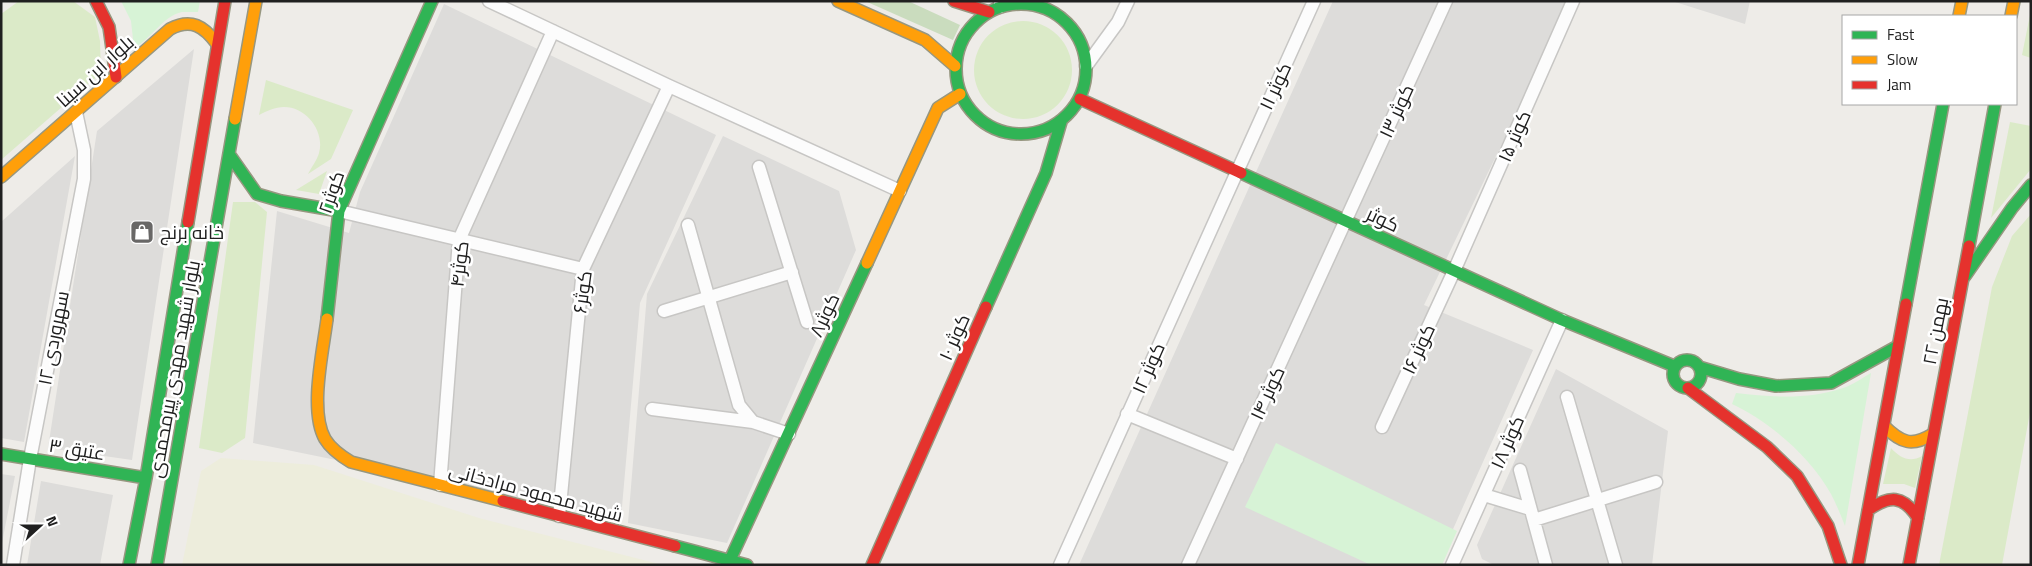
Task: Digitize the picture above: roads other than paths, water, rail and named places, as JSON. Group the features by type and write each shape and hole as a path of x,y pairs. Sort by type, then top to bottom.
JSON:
{"main road":[{"path":"96,1 102,9 113,45 116,77"},
{"name":"بلوار شهید مهدی پیرمحمدی","path":"129,565 146,478 225,1"},
{"name":"بلوار شهید مهدی پیرمحمدی","path":"157,565 256,1"},
{"name":"کوثر۲","path":"324,438 317,421 317,403 339,211 432,1"},
{"path":"838,1 925,40 955,66"},
{"path":"954,1 996,6 1017,3 1034,5 1050,10 1065,20 1076,34 1084,49 1086,66 1085,83 1080,99 1061,122 1046,130 1029,135 1012,134 996,130 981,121 969,109 960,94 955,66 958,50 965,34 975,21 996,6"},
{"path":"1959,15 1962,1"},
{"path":"2011,15 2014,1"},
{"name":"بلوار ابن سینا","path":"1,177 170,29 184,23 197,26 209,33 217,44"},
{"name":"کوثر۸","path":"730,560 938,108 960,94"},
{"name":"کوثر","path":"1080,99 1562,320 1674,366"},
{"name":"۲۲ بهمن","path":"1858,565 1943,105"},
{"name":"۲۲ بهمن","path":"1909,565 1995,105"},
{"name":"کوثر ۱۰","path":"872,565 1046,173 1061,122"},
{"path":"229,154 257,194 281,202 339,211"},
{"path":"1962,281 2012,208 2031,185"},
{"path":"1842,565 1828,526 1797,476 1767,448 1688,388 1682,387 1673,378 1674,366 1684,360 1695,363 1699,367 1739,379 1776,386 1831,382 1898,346"},
{"path":"1688,388 1699,381 1701,372 1699,367"},
{"path":"1884,426 1892,435 1908,442 1918,442 1933,434"},
{"name":"شهید محمود مرادخانی","path":"324,438 335,453 351,462 747,565"},
{"name":"عتیق ۳","path":"1,454 146,478"},
{"path":"1868,510 1879,502 1888,499 1898,500 1906,503 1918,518"}],"street":[{"path":"488,1 900,191"},
{"path":"1086,66 1118,22 1128,1"},
{"name":"کوثر ۱۱","path":"1236,171 1314,1"},
{"name":"کوثر ۱۳","path":"1346,221 1446,1"},
{"name":"۱۵ کوثر","path":"1454,271 1573,1"},
{"name":"کوثر۴","path":"440,485 459,240 553,31"},
{"name":"کوثر۶","path":"559,516 583,269 669,86"},
{"name":"سهروردی ۱۲","path":"13,565 30,459 84,179 84,150 76,112"},
{"path":"759,167 807,322"},
{"name":"کوثر ۱۲","path":"1060,565 1236,171"},
{"path":"339,211 583,269"},
{"name":"کوثر ۱۴","path":"1188,565 1346,221"},
{"path":"688,225 740,405 753,422"},
{"name":"کوثر ۱۶","path":"1382,427 1454,271"},
{"path":"664,311 792,272"},
{"name":"کوثر ۱۸","path":"1452,565 1562,320"},
{"path":"1567,397 1616,565"},
{"path":"652,409 753,422 789,434"},
{"path":"1128,414 1236,459"},
{"path":"1520,470 1546,565"},
{"path":"1484,495 1532,515 1598,501 1656,482"}],"place":[{"name":"خانه برنج","path":"142,232"}]}
